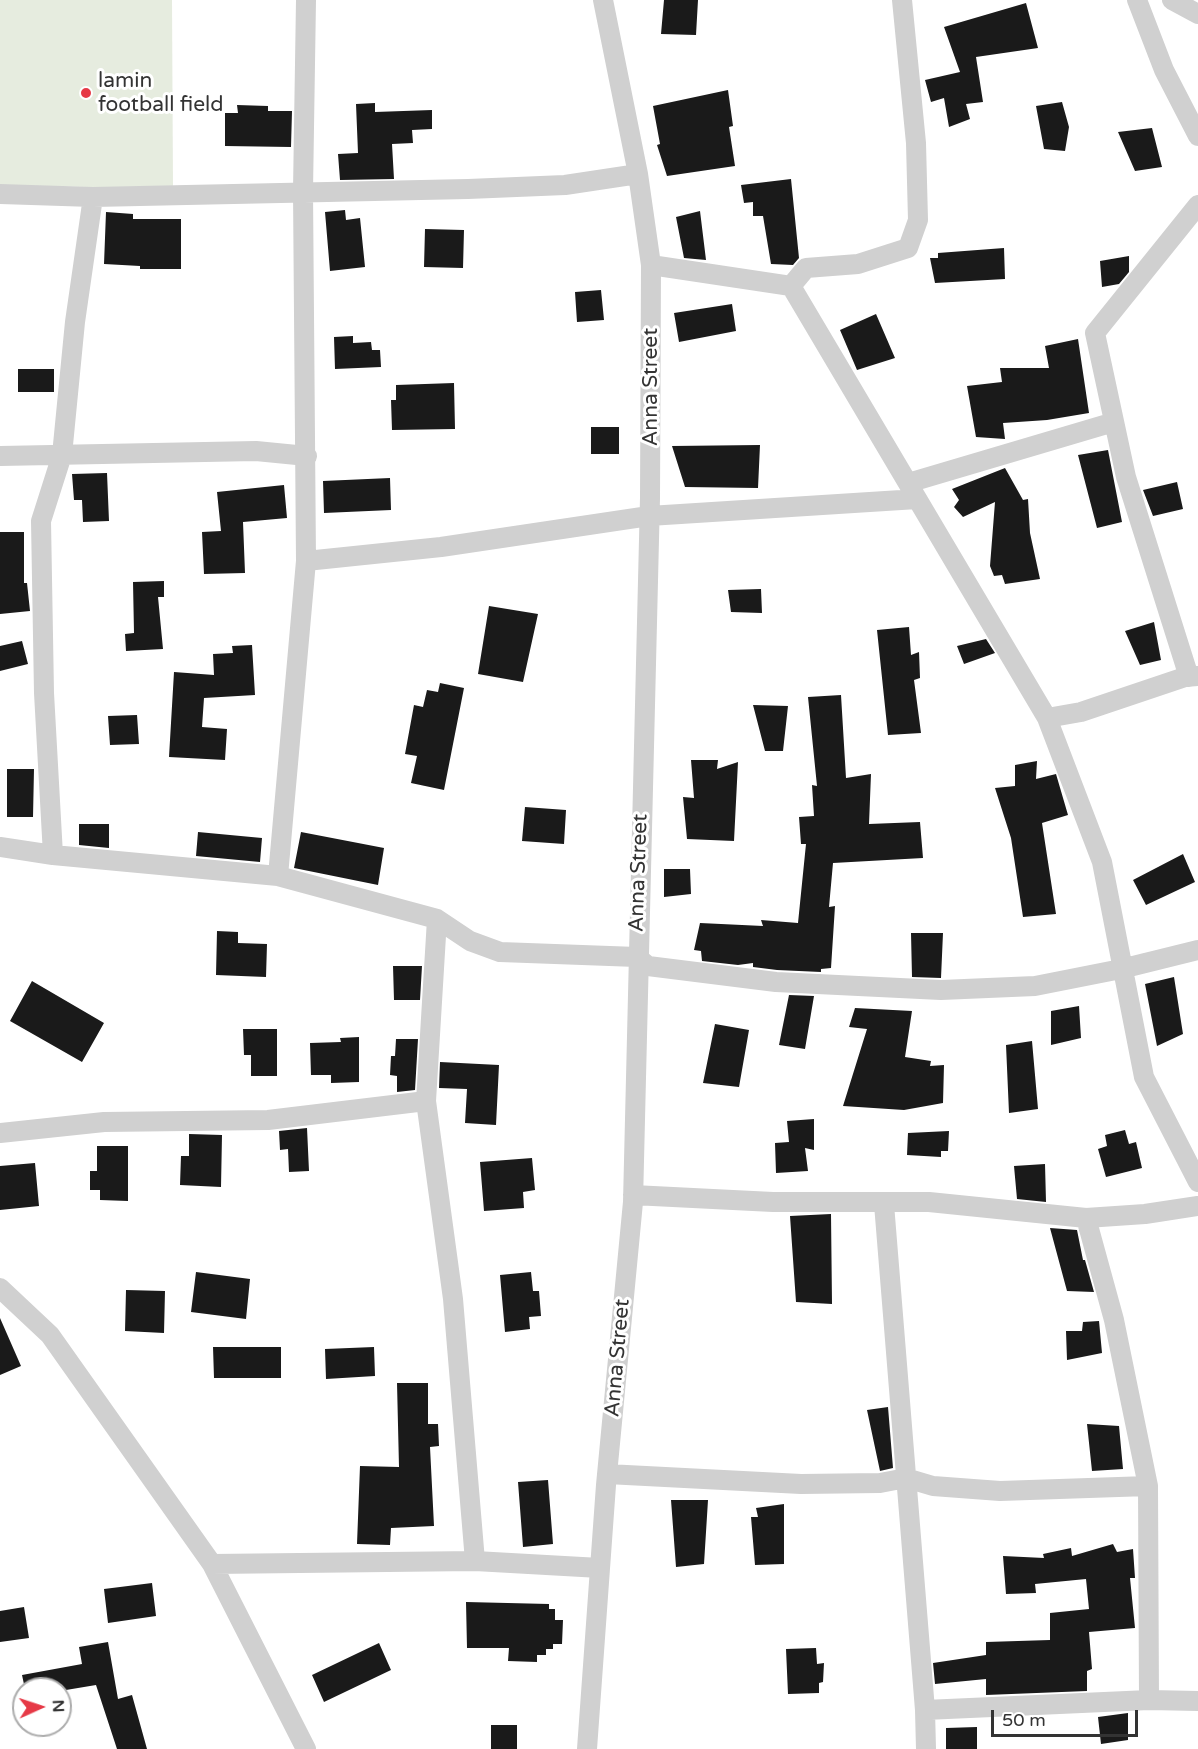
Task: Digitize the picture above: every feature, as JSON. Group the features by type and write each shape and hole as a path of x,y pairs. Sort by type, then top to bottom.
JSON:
{"street":[{"path":"278,876 306,561 307,456 303,191 306,0"},
{"name":"Anna Street","path":"588,1749 607,1474 633,1195 637,957 650,516 651,265 638,174 603,0"},
{"path":"791,286 806,268 858,264 908,248 918,220 916,143 902,0"},
{"path":"1137,0 1164,70 1198,136"},
{"path":"1172,0 1198,14"},
{"path":"0,194 93,198 565,185 638,174"},
{"path":"52,855 44,693 42,520 62,455 75,322 93,198"},
{"path":"1047,718 1081,712 1194,676 1125,477 1095,333 1198,205"},
{"path":"651,265 791,286"},
{"path":"791,286 1047,718 1102,862 1121,969 1144,1077 1198,1182"},
{"path":"306,561 441,547 650,516 913,491 1114,422"},
{"path":"0,456 256,451 307,456"},
{"path":"0,847 52,855 278,876 436,919 470,941 501,952 637,957 648,966 776,982 942,990 1035,986 1121,969 1198,950"},
{"path":"436,919 426,1101 453,1299 475,1561"},
{"path":"0,1133 104,1122 268,1120 426,1101"},
{"path":"633,1195 884,1204 929,1202 1086,1218 1145,1214 1198,1206"},
{"path":"884,1204 925,1710 926,1749"},
{"path":"1086,1218 1114,1320 1148,1486 1149,1700"},
{"path":"0,1288 50,1335 212,1564 306,1749"},
{"path":"607,1474 801,1484 880,1483 906,1478 933,1486 1000,1491 1148,1486"},
{"path":"212,1564 475,1561 600,1568"},
{"path":"925,1710 1149,1700 1198,1701"}],"shaded area":[{"name":"lamin football field","path":"0,0 172,0 173,189 0,185"}],"building":[{"path":"664,0 698,0 696,35 661,34"},
{"path":"1026,3 1038,48 976,57 983,102 966,104 970,119 949,127 944,98 931,102 925,80 960,72 944,27"},
{"path":"728,90 733,126 729,127 735,166 667,176 657,145 660,144 653,106"},
{"path":"1062,102 1069,127 1065,151 1044,149 1036,106"},
{"path":"375,103 375,112 432,110 432,129 412,130 413,143 392,144 394,179 340,180 338,154 358,153 356,104"},
{"path":"237,105 268,106 268,111 292,111 291,147 225,146 225,113 238,113"},
{"path":"1152,128 1162,167 1135,171 1118,132"},
{"path":"791,179 799,258 793,265 771,264 763,216 753,216 753,202 744,203 741,185"},
{"path":"345,210 346,220 360,218 365,267 330,271 325,212"},
{"path":"700,211 706,260 684,258 676,217"},
{"path":"106,212 133,214 133,219 181,219 181,269 140,269 140,266 104,264"},
{"path":"425,229 464,230 463,268 424,267"},
{"path":"1004,248 1005,279 935,283 930,258 938,258 938,253"},
{"path":"1129,256 1129,272 1119,284 1102,287 1100,261"},
{"path":"601,290 604,320 577,322 575,292"},
{"path":"732,304 736,331 679,342 674,313"},
{"path":"876,314 895,358 857,370 840,330"},
{"path":"353,336 353,343 371,342 372,350 380,350 381,367 335,369 334,337"},
{"path":"1078,339 1089,413 1047,420 1003,423 1005,439 976,437 967,386 1002,382 1000,368 1049,368 1045,346"},
{"path":"18,369 54,369 54,392 18,392"},
{"path":"454,383 455,429 392,430 391,400 396,400 396,385"},
{"path":"591,427 619,427 619,454 591,454"},
{"path":"760,445 758,488 685,487 672,446"},
{"path":"1108,450 1122,522 1097,528 1078,455"},
{"path":"1005,468 1023,500 1028,499 1030,533 1040,579 1005,584 1002,575 994,576 990,566 995,502 963,517 954,507 959,500 952,489"},
{"path":"107,473 109,521 83,522 82,500 74,500 72,474"},
{"path":"390,478 391,510 324,513 323,481"},
{"path":"1177,482 1183,509 1153,516 1143,490"},
{"path":"284,485 287,518 243,522 245,573 204,574 202,532 221,531 217,492"},
{"path":"0,532 24,532 24,583 27,583 30,611 0,614"},
{"path":"164,581 164,597 158,597 163,649 126,651 125,634 134,633 133,582"},
{"path":"761,589 762,613 731,612 728,590"},
{"path":"489,606 538,614 523,682 478,674"},
{"path":"1154,622 1161,660 1140,665 1125,631"},
{"path":"909,627 911,655 919,652 920,678 914,680 921,733 888,735 877,630"},
{"path":"986,639 995,653 964,664 957,646"},
{"path":"22,641 28,664 0,671 0,646"},
{"path":"252,645 255,695 204,698 202,727 227,729 225,760 169,757 174,672 214,675 213,654 233,653 232,646"},
{"path":"440,683 464,688 444,790 411,783 417,756 405,754 414,705 423,707 427,690 438,692"},
{"path":"841,695 846,778 871,774 869,824 920,822 923,858 833,863 829,907 835,906 831,968 821,969 821,972 777,970 753,967 753,963 738,965 702,961 701,951 694,950 700,923 763,926 761,920 798,923 806,844 801,844 799,817 814,816 812,785 817,786 808,697"},
{"path":"753,705 788,706 783,751 765,751"},
{"path":"137,715 139,744 110,745 108,716"},
{"path":"691,760 718,760 717,769 738,762 734,841 687,839 683,797 694,798"},
{"path":"1037,761 1036,779 1056,774 1068,815 1042,823 1056,914 1023,917 1011,838 995,788 1015,786 1015,765"},
{"path":"7,769 34,769 33,817 7,817"},
{"path":"525,807 566,810 564,844 522,841"},
{"path":"79,824 109,824 109,848 79,845"},
{"path":"198,832 262,838 260,862 196,856"},
{"path":"301,832 384,848 378,885 294,868"},
{"path":"1183,854 1195,882 1146,905 1133,880"},
{"path":"664,869 690,869 691,894 664,897"},
{"path":"217,931 238,932 238,943 267,944 266,977 216,975"},
{"path":"911,933 943,933 941,978 912,977"},
{"path":"393,966 422,966 420,1000 394,1000"},
{"path":"1174,977 1183,1034 1157,1046 1145,984"},
{"path":"32,981 104,1023 82,1062 10,1021"},
{"path":"789,995 814,996 805,1049 779,1045"},
{"path":"1079,1006 1081,1038 1051,1045 1051,1011"},
{"path":"855,1008 912,1011 905,1057 931,1061 930,1066 944,1065 943,1103 904,1110 843,1106 867,1029 849,1027"},
{"path":"715,1024 749,1030 739,1087 703,1083"},
{"path":"243,1029 277,1029 277,1076 251,1076 251,1055 244,1055"},
{"path":"359,1037 359,1082 331,1083 331,1075 311,1075 310,1043 341,1042 340,1038"},
{"path":"396,1039 418,1039 415,1090 397,1092 397,1076 390,1075 391,1056 395,1056"},
{"path":"1032,1041 1038,1109 1009,1113 1006,1045"},
{"path":"440,1062 499,1065 496,1125 465,1123 467,1089 439,1088"},
{"path":"814,1119 814,1150 805,1148 808,1171 776,1173 775,1143 789,1142 787,1121"},
{"path":"307,1128 309,1171 289,1172 288,1149 280,1150 279,1131"},
{"path":"1125,1130 1129,1144 1136,1142 1142,1168 1106,1177 1098,1149 1107,1146 1105,1135"},
{"path":"949,1131 948,1151 941,1151 941,1157 907,1155 908,1133"},
{"path":"189,1134 222,1135 221,1187 180,1185 181,1156 189,1156"},
{"path":"97,1146 128,1146 128,1201 100,1200 100,1190 90,1190 90,1171 97,1171"},
{"path":"532,1158 535,1190 523,1192 524,1208 484,1211 480,1162"},
{"path":"35,1163 39,1206 0,1210 0,1166"},
{"path":"1045,1164 1046,1202 1017,1199 1014,1166"},
{"path":"831,1214 832,1304 796,1302 790,1216"},
{"path":"1050,1228 1077,1230 1083,1260 1085,1260 1094,1292 1067,1291"},
{"path":"196,1272 250,1279 246,1319 191,1312"},
{"path":"531,1272 533,1291 539,1291 541,1316 529,1317 530,1329 505,1332 500,1275"},
{"path":"126,1290 165,1291 164,1333 125,1331"},
{"path":"0,1318 21,1366 0,1375"},
{"path":"1099,1321 1102,1353 1067,1360 1066,1331 1082,1331 1083,1322"},
{"path":"213,1347 281,1347 281,1378 214,1378"},
{"path":"374,1347 375,1376 326,1379 325,1349"},
{"path":"397,1383 428,1383 428,1424 438,1424 439,1446 430,1447 434,1526 391,1528 390,1545 357,1544 360,1466 399,1467"},
{"path":"888,1407 893,1468 880,1471 867,1410"},
{"path":"1087,1424 1119,1426 1123,1469 1092,1471"},
{"path":"548,1480 553,1544 523,1547 518,1482"},
{"path":"671,1500 708,1500 704,1564 676,1567"},
{"path":"784,1504 784,1564 755,1565 751,1517 758,1517 756,1508"},
{"path":"1113,1544 1117,1552 1133,1549 1135,1578 1130,1578 1135,1628 1089,1632 1092,1669 1087,1671 1087,1691 986,1695 986,1679 935,1684 933,1663 986,1655 986,1642 1050,1640 1050,1613 1089,1609 1086,1579 1035,1584 1036,1593 1006,1594 1003,1556 1044,1558 1043,1554 1071,1548 1072,1556"},
{"path":"152,1583 156,1616 108,1623 104,1589"},
{"path":"466,1602 549,1604 549,1609 555,1609 555,1620 563,1620 562,1644 553,1644 553,1649 546,1649 546,1655 537,1655 537,1662 508,1661 509,1648 467,1648"},
{"path":"24,1607 29,1638 0,1642 0,1611"},
{"path":"108,1642 118,1699 132,1695 147,1749 117,1749 96,1685 72,1689 72,1677 22,1677 22,1675 82,1664 79,1647"},
{"path":"379,1643 391,1670 324,1702 312,1675"},
{"path":"816,1648 817,1664 824,1663 823,1682 819,1683 819,1693 788,1694 786,1649"},
{"path":"1128,1713 1128,1740 1101,1744 1098,1717"},
{"path":"491,1725 517,1725 517,1749 491,1749"},
{"path":"977,1727 977,1749 946,1749 946,1728"}],"place":[{"name":"lamin football field","path":"86,93"}]}
